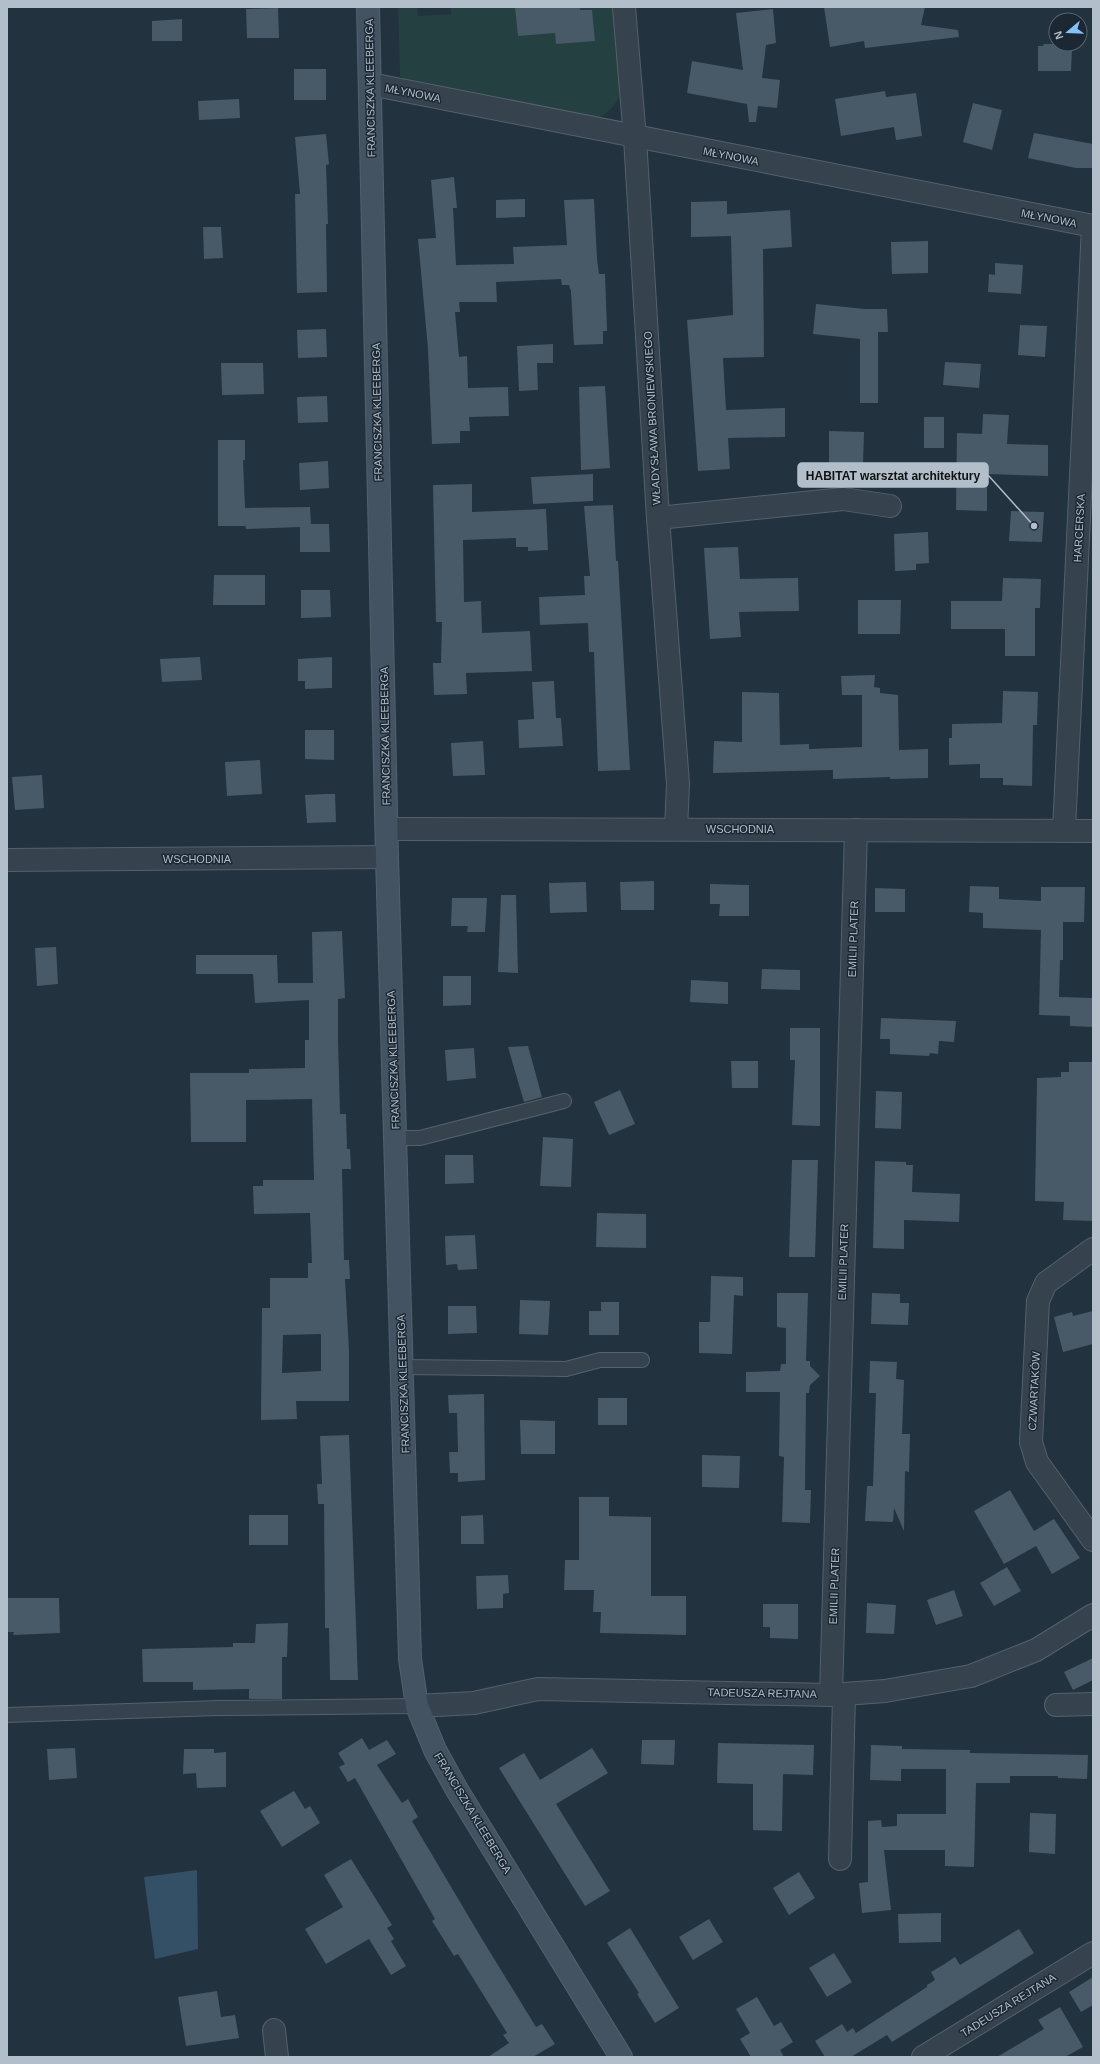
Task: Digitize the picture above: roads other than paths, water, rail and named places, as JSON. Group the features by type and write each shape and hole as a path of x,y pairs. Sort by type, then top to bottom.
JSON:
{"street":[{"name":"FRANCISZKA KLEEBERGA","path":"368,7 387,857 410,1659 417,1706 435,1750 457,1790 621,2057"},
{"name":"WŁADYSŁAWA BRONIEWSKIEGO","path":"624,7 635,138 658,518 678,784 676,829"},
{"name":"MŁYNOWA","path":"370,84 635,138 1093,226"},
{"name":"HARCERSKA","path":"1064,830 1093,226"},
{"path":"658,518 843,499 890,506"},
{"name":"WSCHODNIA","path":"387,829 1093,831"},
{"name":"EMILII PLATER","path":"840,1859 837,1695 856,830"},
{"name":"WSCHODNIA","path":"7,860 387,857"},
{"name":"CZWARTAKÓW","path":"1093,1249 1046,1283 1038,1301 1031,1442 1037,1462 1093,1540"},
{"name":"TADEUSZA REJTANA","path":"417,1706 474,1703 538,1689 837,1695 885,1691 971,1676 1036,1650 1093,1615"},
{"path":"1056,1705 1093,1704"},
{"name":"TADEUSZA REJTANA","path":"923,2057 1093,1953"},
{"path":"274,2030 277,2057"}],"lane":[{"path":"396,1138 420,1138 564,1101"},
{"path":"402,1367 566,1369 600,1360 642,1360"},
{"path":"7,1715 219,1708 417,1706"}],"water":[{"path":"197,1870 198,1949 155,1959 144,1877"}],"place":[{"name":"HABITAT warsztat architektury","path":"1034,526"}]}
